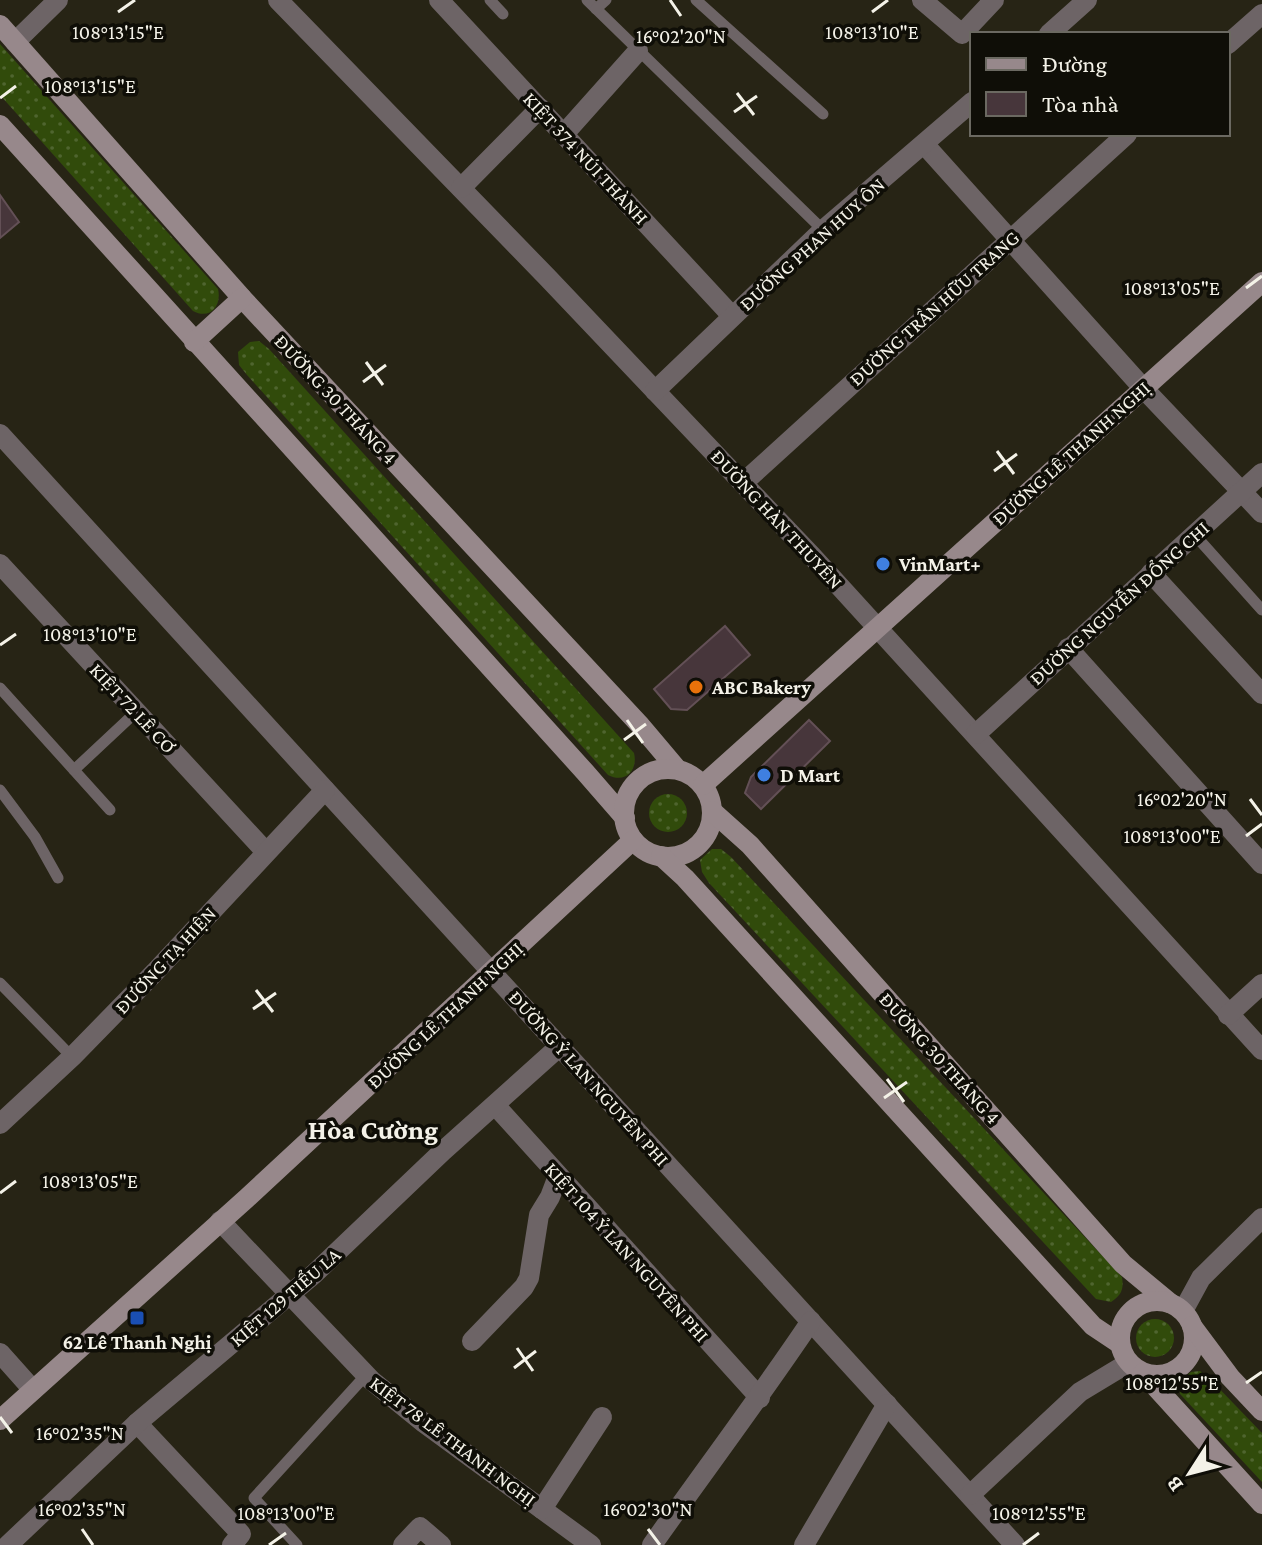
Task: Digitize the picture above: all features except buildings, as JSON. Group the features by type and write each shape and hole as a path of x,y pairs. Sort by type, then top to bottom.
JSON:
{"street":[{"path":"15,42 58,0"},
{"name":"ĐƯỜNG HÀN THUYÊN","path":"278,0 878,627 1262,1050"},
{"name":"KIỆT 374 NÚI THÀNH","path":"439,0 732,316"},
{"path":"922,0 962,34 994,0"},
{"path":"1051,32 1087,0"},
{"path":"1230,42 1262,14"},
{"name":"ĐƯỜNG 30 THÁNG 4","path":"0,25 242,298 639,724 677,769"},
{"path":"564,134 638,51"},
{"name":"ĐƯỜNG PHAN HUY ÔN","path":"655,391 823,230 970,104"},
{"path":"461,188 540,108"},
{"path":"0,125 564,748 625,818 633,840 661,856 687,853 698,846 711,824 712,811 703,785 677,769 654,771 643,776 628,795 625,818"},
{"name":"ĐƯỜNG TRẦN HỮU TRANG","path":"743,483 1125,136"},
{"path":"924,144 1143,388 1262,513"},
{"name":"ĐƯỜNG LÊ THANH NGHỊ","path":"703,785 1262,282"},
{"path":"194,342 242,298"},
{"name":"ĐƯỜNG Ỷ LAN NGUYÊN PHI","path":"0,434 1015,1545"},
{"name":"ĐƯỜNG NGUYỄN ĐỔNG CHI","path":"976,734 1262,473"},
{"name":"KIỆT 72 LÊ CƠ","path":"0,564 266,852"},
{"path":"1151,573 1262,694"},
{"path":"1068,648 1262,864"},
{"name":"ĐƯỜNG TẠ HIỆN","path":"0,1124 72,1057 155,972 325,790"},
{"name":"ĐƯỜNG 30 THÁNG 4","path":"712,811 750,845 1123,1264 1182,1313 1230,1377 1262,1411"},
{"name":"ĐƯỜNG LÊ THANH NGHỊ","path":"0,1420 633,840"},
{"path":"661,856 685,878 1093,1326 1130,1360 1262,1504"},
{"path":"1228,1015 1262,984"},
{"name":"KIỆT 129 TIỂU LA","path":"8,1545 137,1423 289,1294 560,1046"},
{"name":"KIỆT 104 Ỷ LAN NGUYÊN PHI","path":"495,1105 760,1398"},
{"path":"472,1341 529,1278 539,1215 558,1176"},
{"path":"1182,1313 1201,1278 1262,1218"},
{"path":"220,1221 289,1294"},
{"name":"KIỆT 78 LÊ THANH NGHỊ","path":"289,1294 366,1375 424,1423 591,1545"},
{"path":"1157,1301 1182,1313 1194,1338 1193,1350 1178,1370 1155,1376 1130,1360 1120,1331 1124,1319 1133,1309 1157,1301"},
{"path":"652,1545 725,1441 760,1398 811,1321"},
{"path":"0,1353 33,1390"},
{"path":"970,1495 1080,1392 1130,1360"},
{"path":"804,1545 887,1404"},
{"path":"542,1509 602,1417"},
{"path":"137,1423 241,1534 232,1545"},
{"path":"403,1545 420,1527 441,1545"}],"lane":[{"path":"490,0 503,14"},
{"path":"606,0 592,5 823,230"},
{"path":"696,0 823,114"},
{"path":"1194,534 1262,610"},
{"path":"0,688 110,810"},
{"path":"74,770 136,712"},
{"path":"0,790 35,837 58,878"},
{"path":"0,983 72,1057"},
{"path":"297,1545 254,1498 366,1375"}],"green space":[{"path":"0,44 218,289 218,301 213,310 205,314 193,311 0,95"},
{"path":"259,341 634,753 634,765 629,774 620,778 608,775 247,375 239,365 238,352 250,342"},
{"path":"668,794 682,799 687,813 682,827 668,832 654,827 649,813 654,799"},
{"path":"712,849 721,849 731,857 1122,1277 1122,1289 1117,1297 1111,1302 1096,1299 709,883 702,872 700,860"},
{"path":"1155,1319 1169,1324 1174,1338 1169,1352 1155,1357 1141,1352 1136,1338 1141,1324"},
{"path":"1200,1371 1262,1433 1262,1482 1180,1394 1179,1382 1191,1372"}],"place":[{"name":"VinMart+","path":"883,564"},
{"name":"ABC Bakery","path":"696,687"},
{"name":"D Mart","path":"764,775"},
{"name":"62 Lê Thanh Nghị","path":"137,1318"}],"district":[{"name":"Hòa Cường","path":"373,1129"}]}
